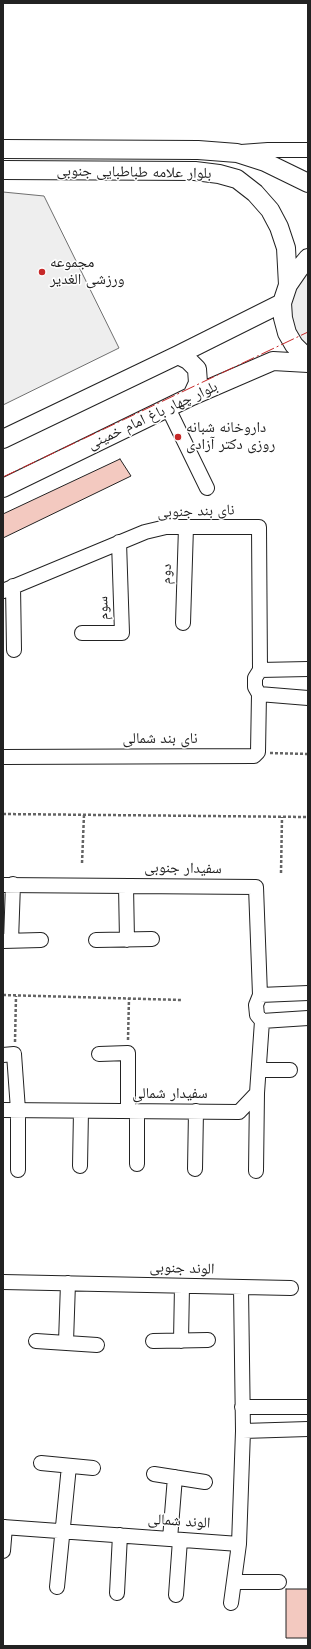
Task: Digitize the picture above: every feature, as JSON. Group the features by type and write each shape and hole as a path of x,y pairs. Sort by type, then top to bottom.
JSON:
{"main road":[{"name":"بلوار علامه طباطبایی جنوبی","path":"3,148 198,150 237,153 265,162 308,183"},
{"name":"بلوار علامه طباطبایی جنوبی","path":"3,170 195,171 219,174 237,179 255,193 265,204 279,227 286,248 288,285"},
{"path":"308,258 299,268 288,285 282,303 283,318 287,333 294,345 308,359"},
{"path":"3,439 282,303"},
{"path":"178,355 188,360 197,369 198,383 192,396"},
{"name":"بلوار چهار باغ امام خمینی","path":"3,488 192,396 273,361 308,363"}],"street":[{"path":"237,153 268,150 308,150"},
{"path":"168,408 207,488"},
{"name":"نای بند جنوبی","path":"8,588 152,530 166,527 259,527 260,670"},
{"name":"دوم","path":"183,623 186,527"},
{"name":"سوم","path":"82,633 122,633 119,542"},
{"path":"8,588 14,650"},
{"path":"258,752 258,694 255,687 255,678 260,670 308,669"},
{"path":"258,694 308,698"},
{"name":"نای بند شمالی","path":"3,757 254,756 258,752"},
{"path":"8,885 7,940 41,940"},
{"name":"سفیدار جنوبی","path":"8,885 256,887 260,995"},
{"path":"126,886 127,940"},
{"path":"96,940 152,939"},
{"path":"256,1171 262,1021 257,1015 256,1005 260,995 308,992"},
{"path":"262,1021 308,1018"},
{"path":"99,1054 128,1053 137,1164"},
{"path":"9,1054 18,1110 18,1170"},
{"path":"259,1070 290,1070"},
{"name":"سفیدار شمالی","path":"3,1110 239,1112 258,1093"},
{"path":"80,1166 81,1111"},
{"path":"195,1169 196,1112"},
{"name":"الوند جنوبی","path":"3,1282 241,1288"},
{"path":"66,1342 68,1283"},
{"path":"181,1341 182,1286"},
{"path":"231,1603 239,1544 243,1431 241,1288 291,1288"},
{"path":"153,1340 208,1340"},
{"path":"36,1341 97,1345"},
{"path":"242,1407 308,1407"},
{"path":"243,1431 308,1429"},
{"path":"41,1463 92,1468"},
{"path":"56,1587 69,1466"},
{"path":"154,1474 205,1482"},
{"path":"175,1477 176,1595"},
{"path":"3,1551 4,1527"},
{"name":"الوند شمالی","path":"4,1527 239,1544"},
{"path":"117,1593 120,1535"},
{"path":"234,1582 279,1582"}],"path":[{"path":"258,752 308,754"},
{"path":"3,814 308,817"},
{"path":"82,862 84,815"},
{"path":"281,873 282,817"},
{"path":"3,995 182,1000"},
{"path":"9,1054 16,996"},
{"path":"128,1053 129,998"}],"shaded area":[{"name":"مجموعه ورزشی الغدیر","path":"3,192 44,196 119,348 3,405"},
{"path":"308,269 308,350 295,333 289,308 296,284"}],"building":[{"path":"120,459 131,476 3,538 3,514"},
{"path":"286,1589 308,1589 308,1638 286,1638"}],"power":[{"path":"3,477 308,332"}],"place":[{"name":"مجموعه ورزشی الغدیر","path":"42,272"},
{"name":"داروخانه شبانه روزی دکتر آزادی","path":"178,437"}]}
